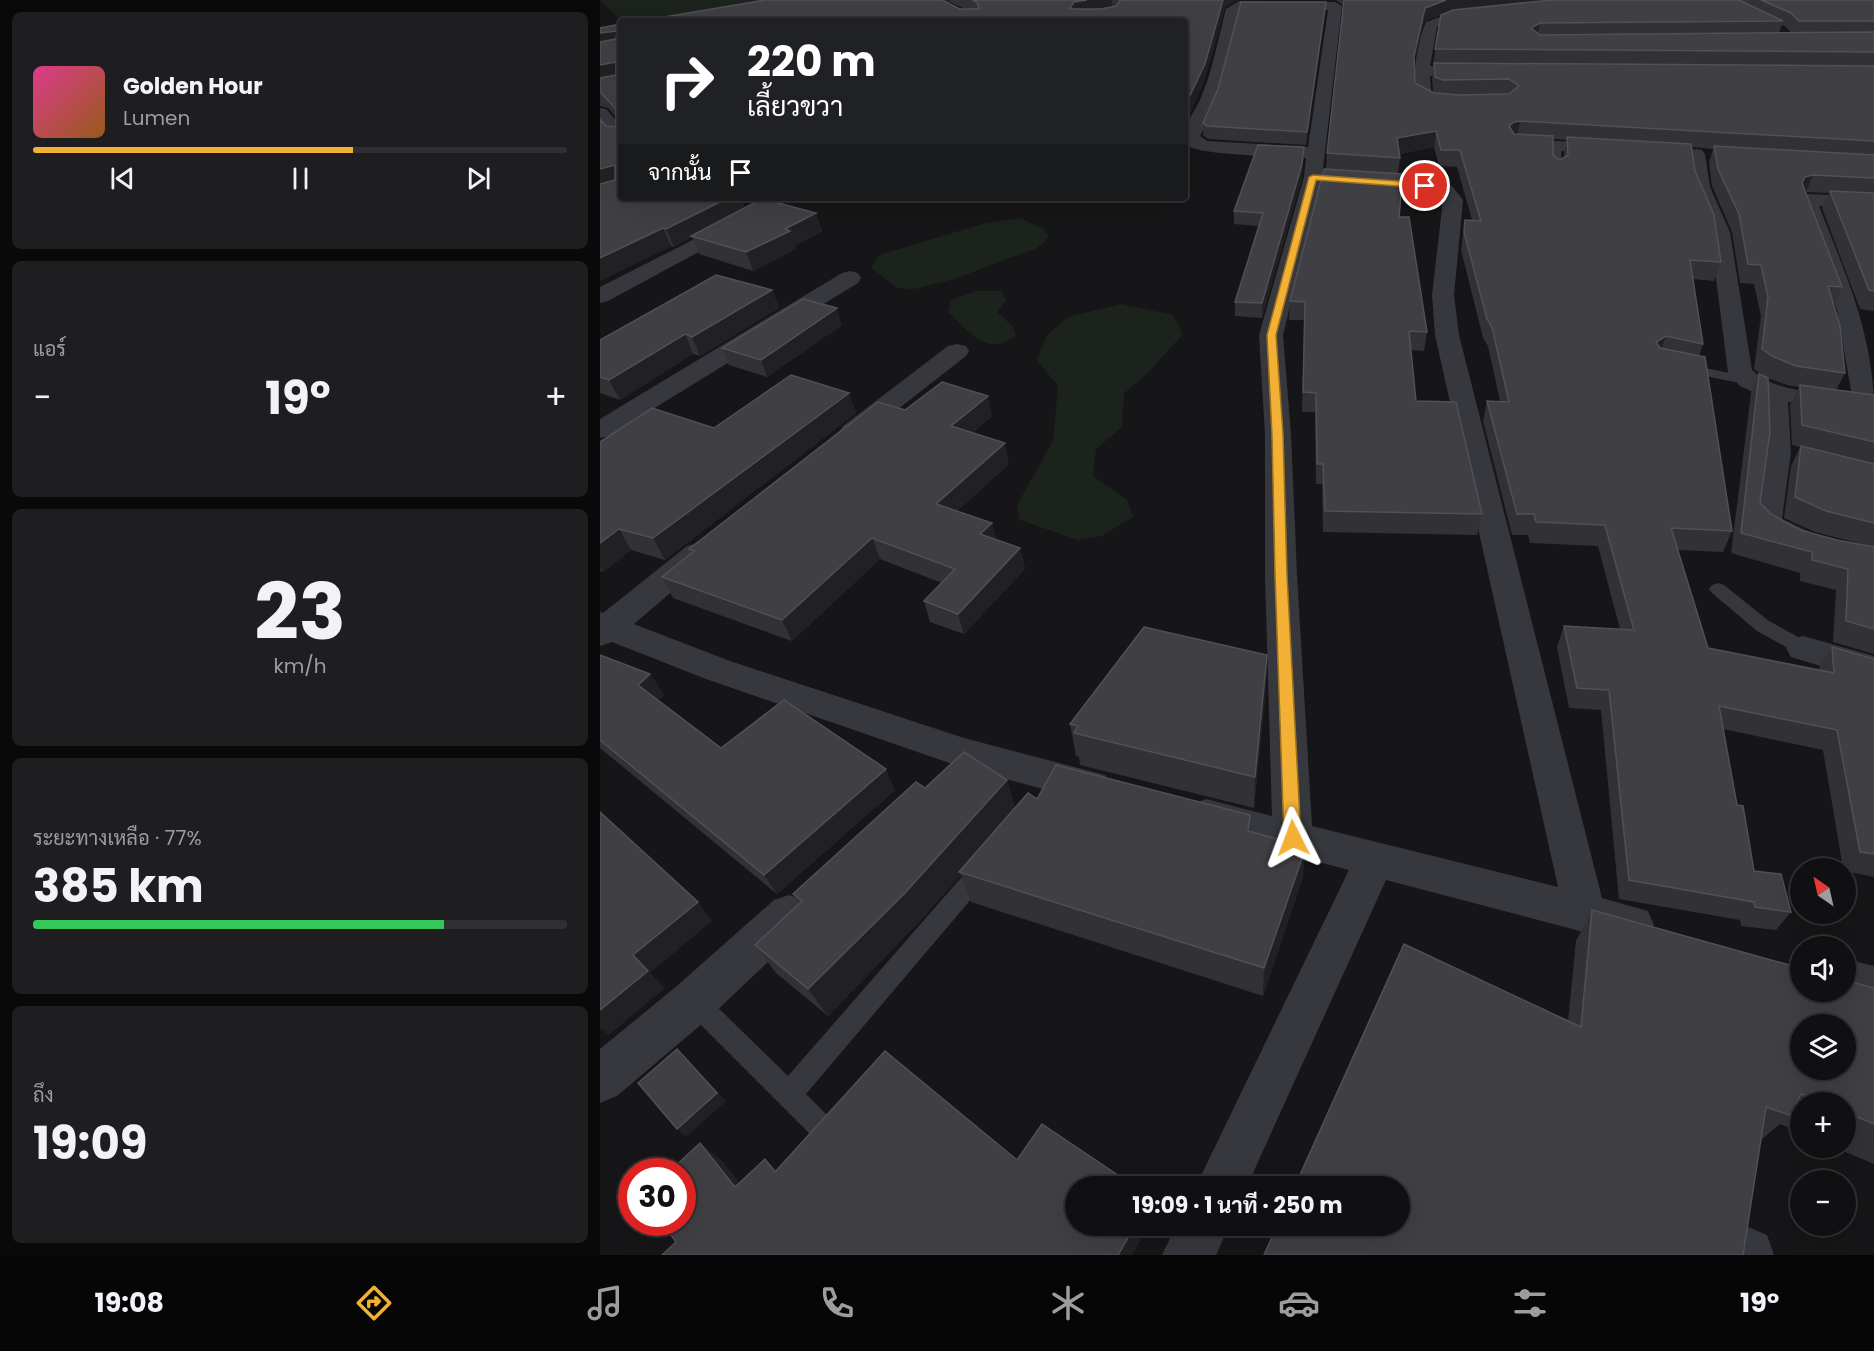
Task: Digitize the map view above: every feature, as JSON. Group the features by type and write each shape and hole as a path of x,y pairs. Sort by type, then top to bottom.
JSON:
{"street":[{"path":"1293,838 1281,575 1278,434 1271,335 1314,165 1335,3 1250,3 1233,9 1197,99 1191,136 1194,142 1203,146 1314,165 1445,190 1453,200 1443,295 1447,335 1520,630 1585,913"},
{"path":"1453,5 1471,16"},
{"path":"1438,103 1424,97 1422,71 1431,25 1439,20 1497,13"},
{"path":"1422,71 1489,72"},
{"path":"1517,144 1626,150"},
{"path":"1673,152 1702,154 1701,187 1720,232 1740,372 1745,380 1775,392 1866,405 1848,310 1807,200 1874,203"},
{"path":"600,296 754,214"},
{"path":"600,430 850,278"},
{"path":"1848,310 1874,313"},
{"path":"835,445 957,351"},
{"path":"1775,392 1788,455 1767,522 1775,530 1790,537 1874,559"},
{"path":"603,629 718,536"},
{"path":"603,629 964,753 1053,787 1126,795"},
{"path":"1803,648 1874,669"},
{"path":"929,785 964,753"},
{"path":"1171,806 1664,933"},
{"path":"1226,1176 1375,859"},
{"path":"600,1079 694,1001 816,889"},
{"path":"1856,983 1874,987"},
{"path":"1189,1255 1198,1236"}],"lane":[{"path":"1556,146 1557,172"},
{"path":"1670,365 1745,380"},
{"path":"1718,590 1763,626 1803,648"},
{"path":"788,1095 991,859"},
{"path":"694,1001 820,1126"}],"shaded area":[{"path":"600,0 802,0 697,18 619,18"},
{"path":"1020,218 1044,229 1049,237 1037,248 954,279 914,289 898,288 871,268 879,255 986,223"},
{"path":"977,291 1002,291 1006,300 997,312 1013,327 1016,336 1005,342 987,343 979,340 948,312 951,300"},
{"path":"1121,304 1173,315 1183,334 1145,376 1124,393 1122,427 1096,449 1093,476 1127,500 1133,517 1102,536 1078,540 1020,520 1017,505 1053,441 1058,386 1037,360 1047,335 1068,317"}],"building":[{"path":"765,0 942,0 960,9 979,9 977,2 972,0 1087,0 1074,2 1070,8 1101,9 1116,6 1119,0 1223,0 1205,64 1188,100 1188,18 659,18"},
{"path":"1344,0 1446,0 1425,8 1414,56 1415,83 1434,93 1509,94 1519,86 1509,79 1443,80 1435,77 1434,63 1874,66 1874,141 1520,121 1509,126 1514,134 1553,136 1553,155 1560,160 1568,155 1567,137 1691,144 1695,171 1714,215 1721,262 1690,260 1703,344 1666,336 1656,342 1660,348 1705,357 1732,531 1671,528 1708,648 1834,673 1832,647 1874,659 1874,854 1860,852 1837,730 1719,706 1737,805 1743,806 1754,871 1781,874 1790,912 1755,907 1754,902 1629,880 1609,690 1577,688 1564,626 1634,630 1605,525 1536,522 1534,514 1517,514 1487,401 1509,402 1492,327 1487,319 1464,232 1465,220 1481,221 1460,150 1441,150 1436,131 1397,138 1400,158 1327,153"},
{"path":"1552,0 1739,0 1783,21 1540,23 1531,28 1540,35 1874,32 1874,52 1435,49 1441,15 1453,10"},
{"path":"1761,0 1874,0 1874,21 1799,21 1791,13"},
{"path":"1241,2 1326,2 1307,132 1207,126 1203,123 1218,89"},
{"path":"618,25 618,201 722,201 600,258 600,184 615,180 615,165 600,169 600,119 606,126 616,127 616,109 600,92 600,78 616,75 616,62 600,65 600,42 616,39 617,31 600,33 600,28"},
{"path":"1258,145 1304,147 1302,164 1262,303 1235,302 1263,213 1234,211"},
{"path":"1714,146 1874,155 1874,178 1813,175 1805,177 1802,183 1842,287 1828,286 1840,326 1845,373 1796,366 1762,349 1768,297 1761,265 1748,264 1739,214 1718,169"},
{"path":"1324,169 1403,174 1399,217 1409,217 1427,332 1409,331 1416,401 1456,402 1482,514 1325,511 1323,464 1317,464 1316,393 1303,392 1305,302 1290,301"},
{"path":"1830,191 1874,193 1874,291 1869,290"},
{"path":"770,201 816,213 785,229 790,231 746,252 691,236 756,202"},
{"path":"716,275 772,290 692,337 685,334 609,380 600,377 600,340"},
{"path":"803,299 837,308 761,360 722,348"},
{"path":"1759,374 1768,378 1770,432 1760,503 1771,514 1800,530 1874,547 1874,629 1846,621 1848,569 1812,560 1812,552 1741,533"},
{"path":"791,375 849,393 653,538 619,529 600,543 600,442 652,408 714,428"},
{"path":"942,382 988,396 951,426 1005,443 936,504 992,523 980,534 1020,548 958,614 924,601 955,569 872,538 782,620 662,577 694,551 689,549 878,402 905,410"},
{"path":"1800,385 1874,395 1874,442 1802,425"},
{"path":"1801,446 1874,464 1874,523 1826,511 1795,497"},
{"path":"1144,627 1267,655 1255,777 1074,733 1078,726 1070,724"},
{"path":"600,655 650,674 638,685 721,748 784,700 886,769 764,875 600,740"},
{"path":"964,752 1007,780 904,894 808,989 755,945 802,901 793,894 916,782 925,788"},
{"path":"1056,765 1250,815 1248,831 1306,847 1264,968 959,872 1028,793 1037,799"},
{"path":"600,812 698,902 633,955 648,971 600,1010"},
{"path":"1592,910 1790,965 1790,1002 1856,1002 1856,983 1874,988 1874,1124 1856,1117 1856,1092 1790,1092 1790,1115 1766,1107 1743,1255 1264,1255 1273,1236 1410,1236 1410,1176 1300,1176 1404,944 1581,1027"},
{"path":"677,1049 717,1093 677,1129 638,1083"},
{"path":"885,1051 1017,1160 1042,1124 1119,1176 1065,1176 1065,1236 1129,1236 1118,1255 662,1255 676,1242 672,1236 696,1236 696,1158 684,1158 700,1143 735,1187 765,1159 775,1172"}],"route":[{"path":"1293,838 1281,575 1278,434 1271,335 1313,177 1425,186"}]}
